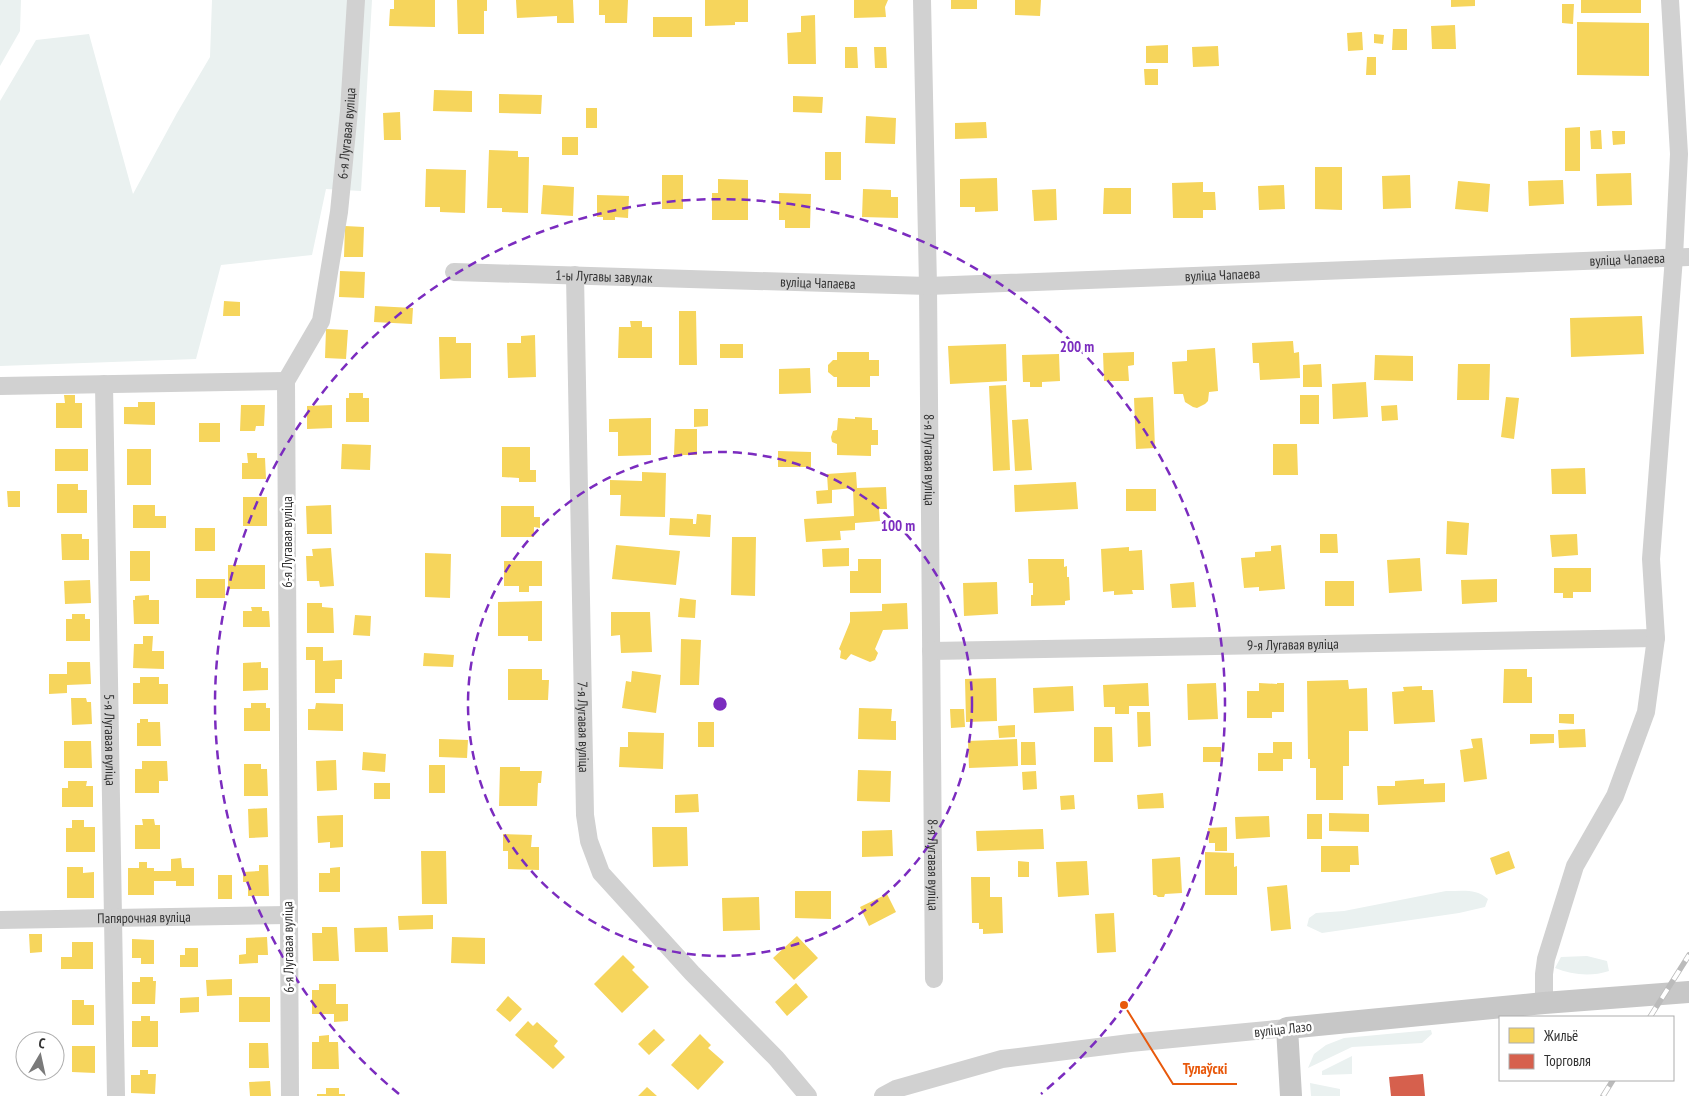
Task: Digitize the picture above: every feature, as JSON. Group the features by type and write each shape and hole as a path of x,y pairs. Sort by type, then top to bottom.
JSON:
{"main road":[{"name":"вуліца Лазо","path":"1287,1028 1544,1003 1689,992"},
{"path":"1287,1028 1291,1096"}],"street":[{"name":"6-я Лугавая вуліца","path":"290,1096 286,381 321,320 339,212 349,111 356,0"},
{"name":"8-я Лугавая вуліца","path":"922,0 928,286 934,979"},
{"path":"1544,1003 1546,959 1575,866 1615,796 1646,712 1656,638 1651,559 1682,257 1670,0"},
{"name":"вуліца Чапаева","path":"755,280 928,286 1682,257"},
{"name":"1-ы Лугавы завулак","path":"454,272 755,280"},
{"name":"7-я Лугавая вуліца","path":"575,275 585,815 589,841 601,873 692,972 776,1058 808,1096"},
{"path":"0,386 286,381"},
{"name":"5-я Лугавая вуліца","path":"104,384 116,1096"},
{"name":"9-я Лугавая вуліца","path":"930,651 1656,638"},
{"name":"Папярочная вуліца","path":"0,920 288,915"},
{"name":"вуліца Лазо","path":"884,1096 896,1090 1002,1059 1130,1043 1287,1028"}],"shaded area":[{"path":"0,0 21,0 20,31 0,66"},
{"path":"212,0 372,0 361,191 326,189 312,255 221,265 196,359 0,366 0,101 36,40 89,34 133,194 210,57"},
{"path":"1446,891 1474,892 1488,899 1485,907 1459,913 1322,933 1307,926 1309,918 1316,913 1344,911"},
{"path":"1587,956 1607,961 1609,971 1582,974 1555,968 1561,957"},
{"path":"1431,1030 1432,1034 1422,1043 1352,1047 1308,1068 1314,1054 1326,1045 1344,1038"},
{"path":"1352,1056 1352,1074 1322,1075 1322,1071"},
{"path":"1310,1083 1340,1089 1340,1096 1311,1096"}],"building: Жильё":[{"path":"394,0 435,0 435,27 389,26 390,9 394,9"},
{"path":"457,0 487,0 487,11 484,11 484,34 458,34"},
{"path":"516,0 573,0 574,23 557,23 557,16 517,18"},
{"path":"599,0 628,0 627,23 605,23 605,15 599,15"},
{"path":"705,0 748,0 748,22 735,22 735,25 705,26"},
{"path":"854,0 888,0 885,7 886,17 854,18"},
{"path":"951,0 977,0 977,9 951,9"},
{"path":"1015,0 1041,0 1040,16 1015,15"},
{"path":"1451,0 1475,0 1475,6 1451,7"},
{"path":"1581,0 1641,0 1641,13 1581,13"},
{"path":"1562,4 1574,4 1573,24 1562,23"},
{"path":"815,15 816,64 788,64 787,33 801,32 801,16"},
{"path":"653,17 692,17 692,37 653,37"},
{"path":"1577,22 1649,23 1649,76 1577,75"},
{"path":"1455,25 1456,49 1432,49 1431,26"},
{"path":"1393,29 1407,29 1407,50 1392,50"},
{"path":"1362,32 1363,50 1348,51 1347,33"},
{"path":"1374,34 1384,35 1383,44 1374,43"},
{"path":"1168,45 1168,63 1146,63 1146,46"},
{"path":"1218,46 1219,66 1193,67 1192,47"},
{"path":"845,47 857,47 858,68 845,68"},
{"path":"874,47 886,47 887,68 875,68"},
{"path":"1367,57 1376,57 1376,75 1366,75"},
{"path":"1144,69 1158,69 1158,85 1145,85"},
{"path":"434,90 472,91 472,112 433,111"},
{"path":"499,94 542,95 541,114 499,113"},
{"path":"793,96 823,97 822,113 793,112"},
{"path":"586,108 597,108 597,128 586,128"},
{"path":"400,112 401,140 384,140 383,113"},
{"path":"866,116 896,118 895,144 865,143"},
{"path":"986,122 987,138 955,139 955,123"},
{"path":"1580,127 1580,171 1565,171 1565,128"},
{"path":"1601,130 1602,149 1591,149 1590,131"},
{"path":"1612,131 1625,131 1625,144 1613,145"},
{"path":"562,137 578,137 578,155 562,155"},
{"path":"489,150 518,151 518,157 529,157 528,213 502,212 502,208 487,208"},
{"path":"825,152 841,152 841,180 825,180"},
{"path":"1315,167 1342,167 1342,210 1315,209"},
{"path":"426,169 466,170 465,213 440,212 440,207 425,207"},
{"path":"1631,173 1632,205 1597,206 1596,174"},
{"path":"662,175 683,175 683,209 662,209"},
{"path":"1410,175 1411,208 1383,209 1382,176"},
{"path":"997,178 998,211 975,212 975,207 960,207 960,179"},
{"path":"718,179 748,180 748,220 712,220 712,193 718,193"},
{"path":"1563,180 1564,204 1529,206 1528,181"},
{"path":"1458,181 1490,184 1488,212 1455,209"},
{"path":"1203,182 1203,192 1215,192 1216,210 1203,210 1203,218 1173,218 1172,183"},
{"path":"543,185 574,187 573,216 541,214"},
{"path":"1284,185 1285,209 1259,210 1258,186"},
{"path":"1104,188 1131,188 1131,214 1103,214"},
{"path":"863,189 891,190 891,197 898,197 898,218 862,217"},
{"path":"1056,189 1057,220 1034,221 1032,190"},
{"path":"779,193 811,194 810,228 785,228 785,220 779,220"},
{"path":"597,195 629,196 628,218 615,217 615,220 603,220 603,217 597,217"},
{"path":"345,226 364,227 363,257 344,257"},
{"path":"340,271 365,272 364,298 339,297"},
{"path":"224,301 240,302 240,316 223,316"},
{"path":"375,306 413,308 412,324 374,322"},
{"path":"679,311 696,311 697,365 679,365"},
{"path":"1642,316 1644,354 1571,357 1570,318"},
{"path":"630,321 642,321 642,327 652,327 652,358 618,358 619,327 631,327"},
{"path":"326,329 348,330 346,359 325,358"},
{"path":"535,335 536,377 508,378 507,343 521,343 521,336"},
{"path":"439,337 456,337 456,343 471,343 471,378 440,379"},
{"path":"1293,341 1294,353 1299,352 1300,378 1260,380 1259,363 1253,363 1252,343"},
{"path":"720,344 743,344 743,358 720,358"},
{"path":"1006,344 1007,381 950,384 948,346"},
{"path":"1215,348 1218,391 1209,392 1208,401 1205,404 1197,408 1193,407 1185,402 1183,394 1174,394 1172,362 1187,361 1187,350"},
{"path":"837,352 869,352 869,360 879,360 879,376 870,376 870,387 837,387 837,377 828,372 828,365 833,360 837,360"},
{"path":"1134,352 1134,365 1128,366 1129,381 1104,381 1103,353"},
{"path":"1059,354 1060,381 1042,382 1042,387 1030,387 1030,382 1023,382 1022,355"},
{"path":"1375,355 1413,356 1413,381 1374,380"},
{"path":"1321,364 1322,387 1303,387 1303,365"},
{"path":"1458,364 1490,364 1489,400 1457,400"},
{"path":"810,368 811,393 779,394 779,369"},
{"path":"1366,382 1368,417 1333,419 1332,384"},
{"path":"1006,385 1010,470 993,471 989,386"},
{"path":"349,393 363,393 363,398 369,398 369,422 346,422 346,398 349,398"},
{"path":"64,395 75,395 75,403 82,403 82,428 56,428 56,403 65,403"},
{"path":"1300,395 1319,395 1319,424 1300,424"},
{"path":"1153,397 1155,448 1136,449 1134,398"},
{"path":"1506,397 1519,398 1514,439 1501,437"},
{"path":"138,402 155,402 155,425 124,424 124,407 138,407"},
{"path":"241,405 265,405 264,426 256,426 255,431 240,431"},
{"path":"332,405 332,428 307,429 307,406"},
{"path":"1397,405 1398,420 1382,421 1381,406"},
{"path":"694,409 708,409 708,426 694,427"},
{"path":"855,417 872,418 872,430 878,430 878,445 871,445 871,456 837,455 837,444 832,442 831,437 833,431 837,430 838,418 855,419"},
{"path":"651,418 651,455 618,456 618,432 609,432 609,419"},
{"path":"1028,419 1032,470 1015,471 1012,420"},
{"path":"199,423 220,423 220,442 199,442"},
{"path":"675,429 697,429 697,455 674,455"},
{"path":"342,444 371,445 370,470 341,469"},
{"path":"1273,444 1297,444 1298,475 1273,475"},
{"path":"502,447 530,447 530,470 536,470 536,482 519,482 519,478 502,477"},
{"path":"55,449 88,449 88,471 55,471"},
{"path":"127,449 151,449 151,485 127,485"},
{"path":"778,451 811,452 811,467 778,467"},
{"path":"247,453 257,453 257,458 265,458 266,479 242,479 242,463 248,463"},
{"path":"1585,468 1586,494 1552,494 1551,469"},
{"path":"642,472 666,473 665,517 620,516 621,495 610,495 610,480 642,481"},
{"path":"856,472 857,488 886,487 887,509 879,509 880,521 855,523 855,530 840,531 841,540 806,542 804,519 854,516 853,488 832,490 832,503 817,504 816,491 828,490 827,474"},
{"path":"1076,482 1078,509 1015,512 1014,485"},
{"path":"57,484 78,484 78,490 87,490 87,513 57,513"},
{"path":"1126,489 1156,489 1156,511 1126,511"},
{"path":"7,491 20,491 20,507 8,507"},
{"path":"243,497 267,497 267,526 243,526"},
{"path":"133,505 155,505 155,516 166,516 166,528 133,528"},
{"path":"331,505 332,534 307,534 306,506"},
{"path":"501,506 534,506 534,517 540,517 540,528 534,527 534,537 501,537"},
{"path":"697,514 711,515 710,537 669,535 670,518 693,519 693,524 696,524"},
{"path":"1447,521 1469,523 1467,555 1446,554"},
{"path":"195,528 215,528 215,551 195,551"},
{"path":"61,534 82,534 82,539 89,539 89,560 62,560"},
{"path":"1320,534 1337,534 1338,553 1320,553"},
{"path":"1577,534 1578,555 1552,557 1550,535"},
{"path":"732,537 756,537 755,596 731,595"},
{"path":"616,545 680,551 676,585 612,579"},
{"path":"1281,545 1285,589 1259,591 1259,587 1244,588 1241,558 1255,557 1255,552 1271,551 1271,546"},
{"path":"1129,547 1129,551 1142,550 1144,590 1132,590 1133,594 1114,595 1114,591 1103,592 1101,549"},
{"path":"331,548 334,586 320,587 319,581 307,581 306,556 313,556 312,549"},
{"path":"849,548 849,566 823,567 822,549"},
{"path":"130,551 150,551 150,581 130,581"},
{"path":"425,553 451,554 450,598 425,597"},
{"path":"1420,558 1422,591 1389,593 1387,560"},
{"path":"858,559 881,559 881,593 850,593 850,571 858,571"},
{"path":"1028,559 1064,559 1064,567 1067,566 1067,577 1069,577 1070,600 1065,601 1065,605 1031,606 1033,583 1029,583"},
{"path":"504,561 542,561 542,586 529,586 529,592 519,592 519,586 504,586"},
{"path":"228,565 265,565 265,589 228,589"},
{"path":"1554,568 1591,568 1591,592 1573,592 1573,598 1563,598 1563,593 1554,593"},
{"path":"196,579 225,579 225,598 196,598"},
{"path":"1497,579 1497,602 1462,604 1461,580"},
{"path":"90,580 91,603 65,604 64,581"},
{"path":"1325,581 1354,581 1354,606 1325,606"},
{"path":"997,582 998,614 964,616 963,583"},
{"path":"1194,582 1196,607 1172,608 1170,584"},
{"path":"149,595 149,600 159,600 159,624 134,624 133,600 135,600 135,596"},
{"path":"680,598 696,600 695,618 678,617"},
{"path":"542,601 542,641 528,641 528,636 498,636 498,602"},
{"path":"307,603 322,603 322,607 333,608 334,633 307,633"},
{"path":"907,603 908,629 883,630 875,649 878,653 875,660 870,662 851,654 846,660 840,658 841,651 839,649 850,622 850,612 882,611 882,604"},
{"path":"251,607 262,607 262,611 269,611 270,627 243,627 243,611 252,611"},
{"path":"611,612 650,612 652,652 621,653 620,635 611,636"},
{"path":"72,614 85,614 85,619 90,619 90,641 66,641 66,619 72,619"},
{"path":"355,615 371,616 370,636 353,635"},
{"path":"143,636 153,636 152,651 164,651 164,669 133,668 134,644 143,644"},
{"path":"681,639 701,640 699,685 680,685"},
{"path":"306,647 323,647 323,661 342,660 342,679 335,679 335,693 315,693 315,660 306,660"},
{"path":"424,653 454,655 453,667 423,666"},
{"path":"67,662 90,662 91,684 67,685 67,693 49,694 49,674 67,674"},
{"path":"261,662 261,668 268,668 268,690 243,691 243,663"},
{"path":"508,669 542,669 542,680 549,680 548,700 508,700"},
{"path":"1504,669 1527,669 1527,677 1532,677 1532,703 1503,703"},
{"path":"632,671 661,675 656,713 622,708 626,681 631,682"},
{"path":"140,677 159,677 159,684 168,684 168,704 133,704 133,683 140,683"},
{"path":"996,678 997,721 966,722 965,679"},
{"path":"1348,680 1349,689 1367,688 1368,731 1349,731 1349,766 1343,766 1343,800 1316,800 1316,768 1310,768 1310,759 1308,759 1307,681"},
{"path":"1148,683 1149,706 1129,706 1129,714 1115,714 1115,707 1104,707 1103,685"},
{"path":"1216,683 1218,719 1188,720 1187,684"},
{"path":"1259,683 1284,683 1284,712 1272,712 1272,718 1247,718 1247,691 1259,691"},
{"path":"1073,686 1074,711 1034,713 1033,688"},
{"path":"1422,686 1422,690 1433,690 1435,722 1394,724 1392,692 1404,691 1403,687"},
{"path":"71,698 86,698 87,702 91,702 92,724 72,725"},
{"path":"251,703 266,703 266,708 270,708 270,731 244,731 244,708 251,708"},
{"path":"316,703 343,704 343,731 308,730 308,709 315,709"},
{"path":"859,708 892,709 891,721 896,721 896,740 858,739"},
{"path":"950,709 964,709 965,727 951,728"},
{"path":"1137,712 1150,712 1151,746 1138,747"},
{"path":"1559,714 1574,714 1574,724 1559,723"},
{"path":"140,719 148,719 148,722 160,722 161,746 137,746 137,723 140,723"},
{"path":"698,722 714,722 714,747 698,747"},
{"path":"1015,725 1015,737 999,738 998,726"},
{"path":"1094,727 1112,727 1113,762 1094,762"},
{"path":"1585,729 1586,747 1559,748 1558,730"},
{"path":"628,732 664,733 663,769 619,767 620,747 628,747"},
{"path":"1530,734 1554,734 1554,743 1530,744"},
{"path":"1482,738 1487,779 1464,782 1460,750 1473,748 1471,739"},
{"path":"439,739 468,740 467,758 439,757"},
{"path":"1017,739 1018,766 969,768 968,741"},
{"path":"64,741 91,741 92,768 64,768"},
{"path":"1021,742 1035,742 1036,765 1021,765"},
{"path":"1273,742 1292,742 1292,759 1283,759 1283,771 1258,771 1258,753 1273,753"},
{"path":"1203,747 1221,747 1221,762 1203,762"},
{"path":"363,752 386,754 385,772 362,770"},
{"path":"336,760 337,790 317,791 316,761"},
{"path":"142,761 167,761 168,781 159,781 159,793 135,793 135,769 142,769"},
{"path":"244,764 261,764 261,769 267,769 268,796 244,796"},
{"path":"429,765 445,765 445,793 429,793"},
{"path":"500,767 520,767 520,771 542,771 541,783 538,783 537,806 499,806"},
{"path":"858,770 891,771 890,802 857,801"},
{"path":"1036,771 1037,789 1023,790 1022,772"},
{"path":"1424,779 1424,784 1445,783 1445,802 1378,805 1377,786 1395,786 1395,781"},
{"path":"68,781 87,781 86,786 93,786 93,807 62,807 62,788 68,788"},
{"path":"374,783 390,783 390,799 374,799"},
{"path":"1163,793 1164,808 1138,809 1137,795"},
{"path":"698,794 699,812 675,813 675,795"},
{"path":"1074,795 1075,809 1061,810 1060,796"},
{"path":"267,808 268,837 249,838 248,809"},
{"path":"1329,813 1369,814 1369,832 1329,831"},
{"path":"1307,814 1322,814 1322,839 1307,839"},
{"path":"343,815 343,847 330,848 330,842 318,843 317,816"},
{"path":"1269,816 1270,837 1236,839 1235,817"},
{"path":"142,819 154,819 155,825 160,825 160,849 135,849 135,825 143,825"},
{"path":"72,820 84,820 84,827 95,827 95,852 66,852 66,828 72,828"},
{"path":"652,827 687,827 688,866 653,867"},
{"path":"1227,827 1227,851 1215,851 1215,843 1209,843 1208,828"},
{"path":"1043,829 1044,849 977,851 976,831"},
{"path":"892,830 893,856 862,857 862,831"},
{"path":"503,834 532,835 531,847 539,847 539,870 508,869 508,851 503,851"},
{"path":"1321,846 1358,846 1359,865 1350,865 1350,872 1321,872"},
{"path":"421,851 446,851 447,904 422,904"},
{"path":"1509,851 1515,868 1496,875 1490,858"},
{"path":"1205,852 1234,853 1234,867 1237,866 1237,895 1205,895"},
{"path":"1180,857 1182,893 1165,894 1164,897 1153,895 1152,859"},
{"path":"181,858 182,868 194,868 194,886 176,886 176,881 154,881 154,895 128,895 128,868 139,868 139,862 147,862 147,868 154,868 154,871 171,871 171,859"},
{"path":"1018,861 1029,862 1029,877 1018,877"},
{"path":"1087,861 1089,895 1058,897 1056,862"},
{"path":"259,865 268,865 269,896 248,896 248,882 243,882 243,872 259,871"},
{"path":"67,867 83,867 83,873 94,872 94,898 67,898"},
{"path":"340,867 340,892 319,892 319,873 330,873 330,868"},
{"path":"218,875 232,875 232,899 218,899"},
{"path":"971,877 990,877 990,897 1002,897 1003,933 983,934 983,929 979,929 979,923 972,923"},
{"path":"1287,885 1291,929 1271,931 1267,887"},
{"path":"795,891 831,891 831,919 795,918"},
{"path":"887,894 896,912 869,926 860,907"},
{"path":"759,897 760,930 723,931 722,898"},
{"path":"1114,913 1116,952 1097,953 1095,914"},
{"path":"433,915 433,929 399,930 398,916"},
{"path":"322,927 337,927 339,961 313,961 312,933 322,933"},
{"path":"387,927 388,952 355,952 354,928"},
{"path":"29,934 42,934 42,952 30,953"},
{"path":"797,936 818,958 794,980 773,958"},
{"path":"267,937 268,955 258,955 258,963 239,964 239,955 246,954 246,938"},
{"path":"452,937 485,938 485,964 451,963"},
{"path":"132,939 154,940 154,964 141,964 141,958 132,958"},
{"path":"72,942 93,942 93,969 61,969 61,957 72,957"},
{"path":"185,948 198,948 198,967 180,967 180,955 185,955"},
{"path":"623,955 635,967 632,970 649,987 622,1013 594,984"},
{"path":"140,977 153,977 153,981 156,981 155,1004 132,1004 132,982 140,982"},
{"path":"232,979 232,995 207,996 206,980"},
{"path":"796,983 808,997 787,1016 775,1002"},
{"path":"319,984 336,984 336,1004 348,1004 348,1021 334,1022 334,1014 312,1014 312,990 319,990"},
{"path":"508,996 522,1009 510,1022 496,1010"},
{"path":"199,997 199,1012 180,1013 180,998"},
{"path":"239,997 270,997 270,1022 239,1022"},
{"path":"72,1000 84,1000 84,1005 94,1005 94,1025 72,1025"},
{"path":"141,1016 150,1016 150,1021 158,1021 158,1047 132,1047 132,1021 141,1021"},
{"path":"528,1021 533,1026 537,1022 558,1041 554,1046 565,1057 553,1069 515,1035"},
{"path":"654,1029 665,1040 649,1055 638,1044"},
{"path":"700,1034 711,1045 708,1048 724,1062 698,1090 671,1065"},
{"path":"329,1035 329,1042 338,1042 339,1069 312,1069 312,1042 319,1042 319,1036"},
{"path":"249,1043 268,1043 269,1068 249,1068"},
{"path":"72,1046 95,1046 95,1073 72,1072"},
{"path":"140,1070 148,1070 148,1074 156,1074 155,1094 131,1093 131,1075 140,1075"},
{"path":"270,1081 271,1096 250,1096 249,1082"},
{"path":"647,1087 657,1096 638,1096"},
{"path":"326,1088 339,1088 339,1094 345,1094 345,1096 317,1096 317,1094 326,1094"}],"building: Торговля":[{"path":"1423,1074 1425,1096 1391,1096 1389,1077"}],"railway":[{"path":"1651,1016 1689,955"},
{"path":"1603,1096 1612,1081"}],"place":[{"name":"Тулаўскі","path":"1124,1005"}]}
